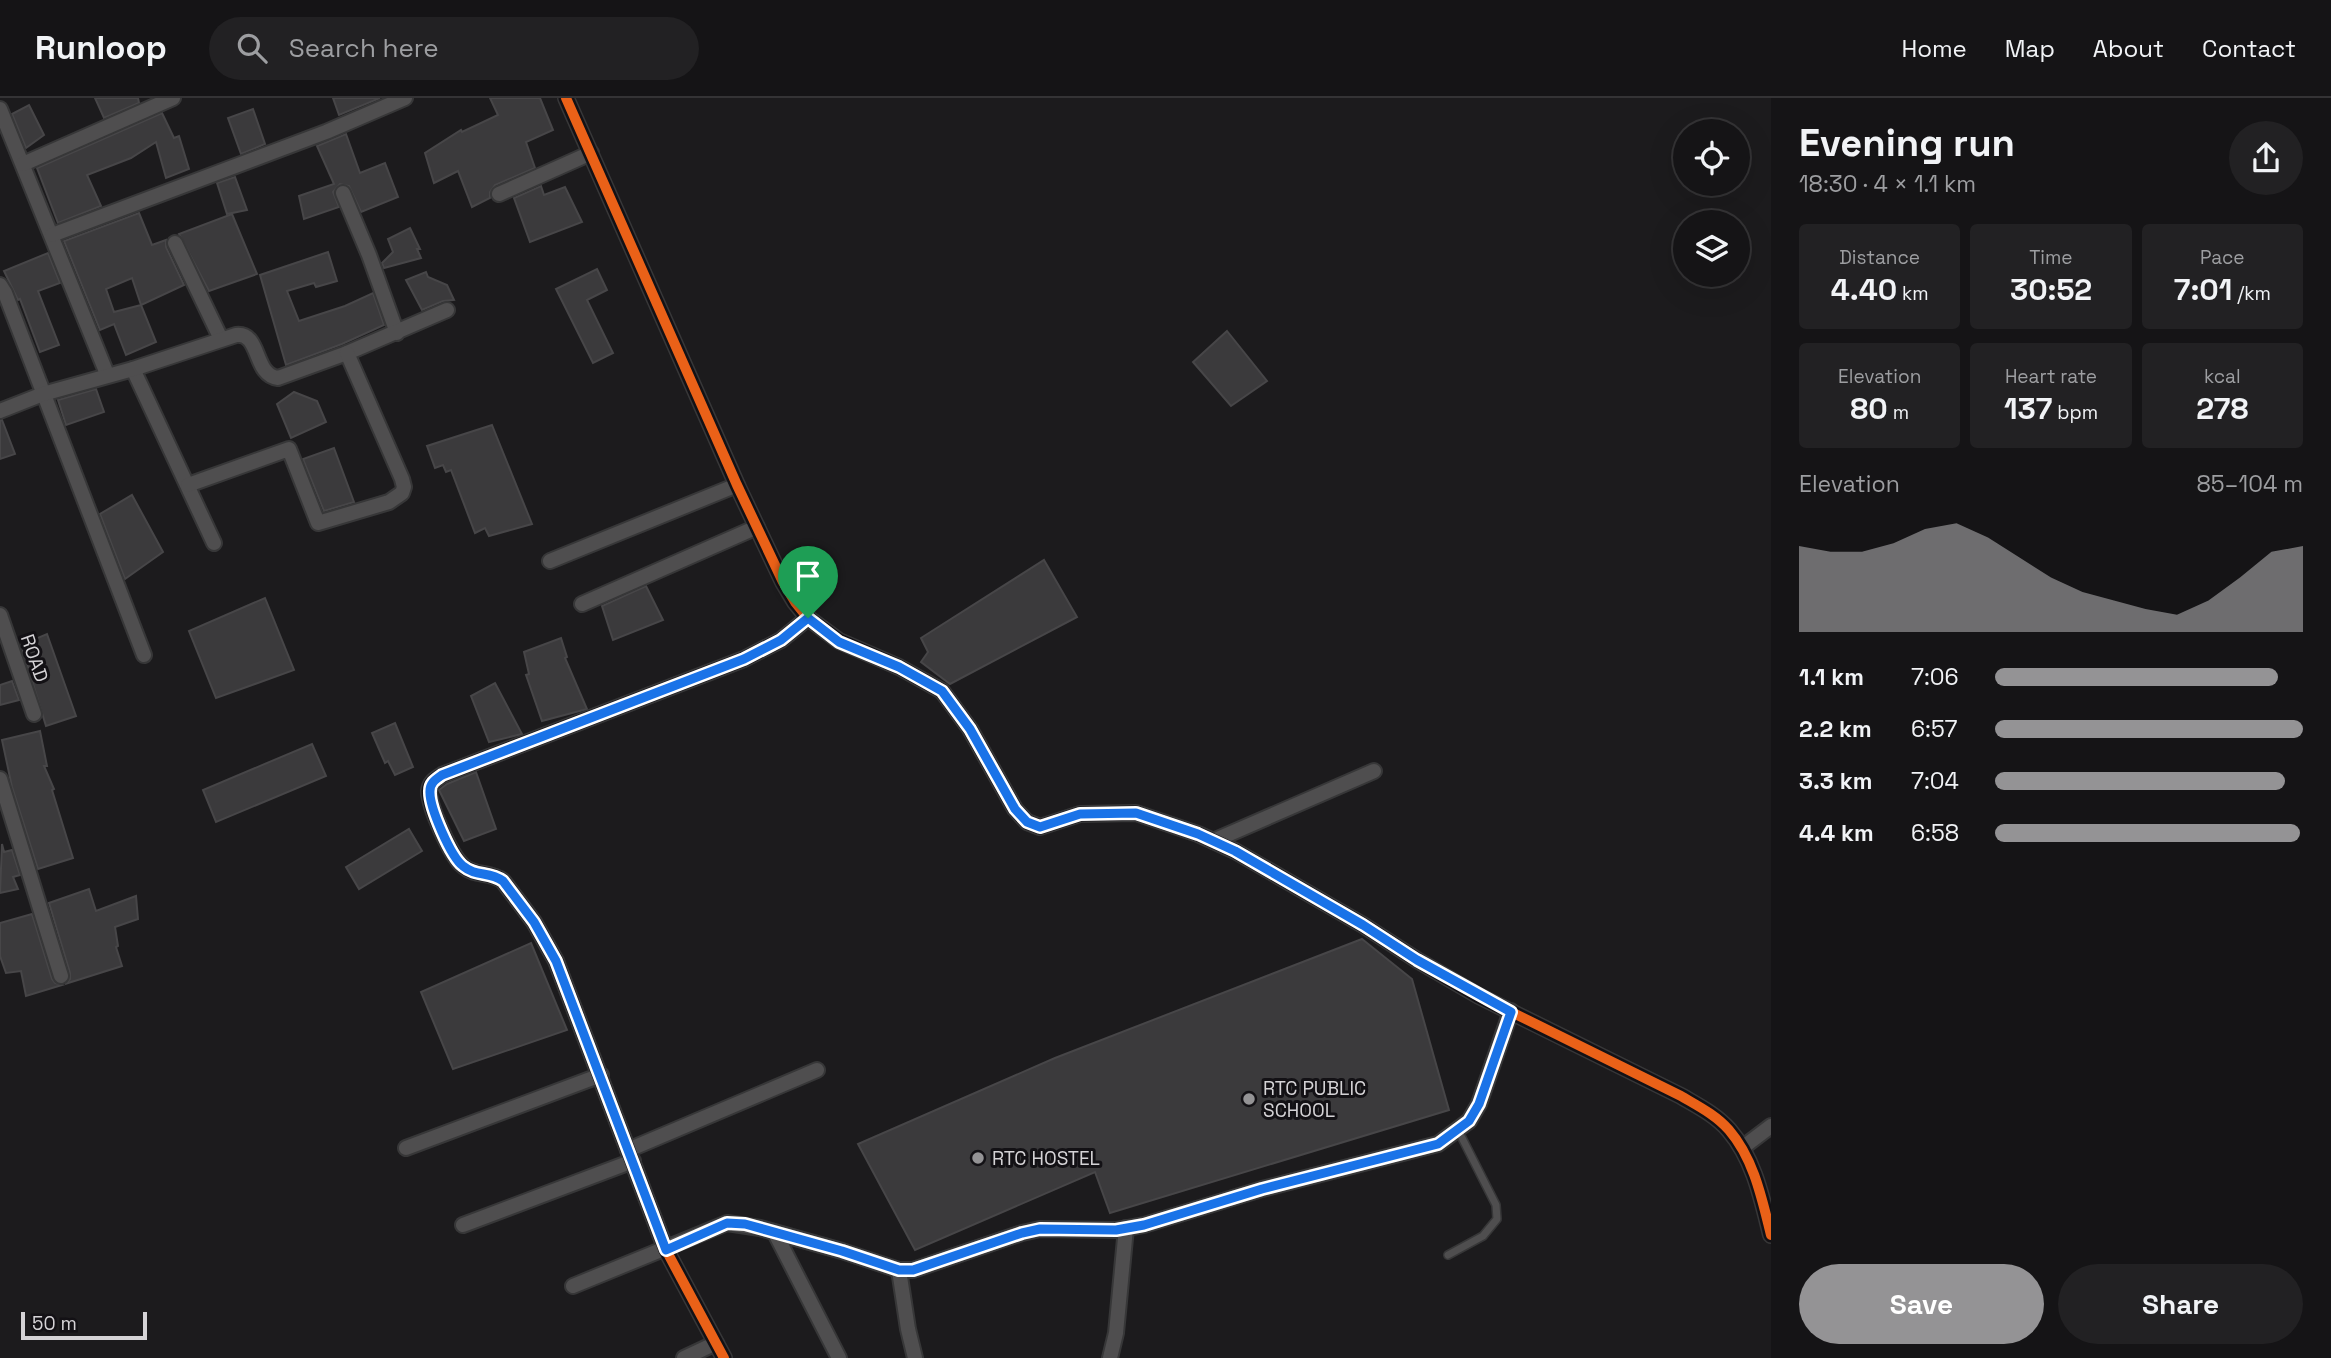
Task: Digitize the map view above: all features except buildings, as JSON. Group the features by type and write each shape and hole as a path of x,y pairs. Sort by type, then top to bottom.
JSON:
{"street":[{"path":"23,164 173,98"},
{"path":"52,235 326,132 405,98"},
{"path":"566,98 737,485 783,582 808,618 839,642 899,667 942,691 970,729 1015,809 1027,822 1040,827 1080,814 1136,813 1213,841 1511,1012 1700,1107 1728,1129 1742,1148 1759,1189 1771,1235"},
{"path":"0,109 107,374"},
{"path":"499,194 591,153"},
{"path":"343,193 397,333"},
{"path":"175,243 221,339"},
{"path":"0,285 144,654"},
{"path":"0,411 43,394 243,334 249,337 265,371 270,377 278,378 397,333 447,310"},
{"path":"188,485 289,449 318,523 396,498 404,487 402,479 347,353"},
{"path":"133,369 214,543"},
{"path":"550,561 737,485"},
{"path":"582,604 757,527"},
{"name":"ROAD","path":"0,615 34,714"},
{"path":"724,1358 666,1250 601,1075 548,944 503,881 494,875 475,873 455,858 429,790 432,782 442,775 744,659 781,640 808,618"},
{"path":"1213,841 1374,771"},
{"path":"0,779 61,976"},
{"path":"573,1286 727,1223 745,1224 899,1270 932,1264 1000,1239 1031,1231 1126,1228 1262,1189 1438,1144 1469,1121 1479,1104 1511,1012"},
{"path":"463,1225 630,1155 817,1070"},
{"path":"406,1148 601,1075"},
{"path":"1742,1148 1771,1126"},
{"path":"1110,1358 1116,1333 1126,1228"},
{"path":"775,1233 839,1358"},
{"path":"899,1270 915,1358"},
{"path":"684,1358 716,1343"}],"lane":[{"path":"1448,1255 1483,1236 1497,1219 1496,1205 1458,1130"}],"cycle path":[{"path":"566,98 737,485 783,582 808,618 839,641 899,667 942,691 970,729 1015,809 1027,822 1040,827 1080,814 1136,813 1198,834 1235,851 1479,996 1706,1111 1729,1130 1745,1154 1756,1180 1771,1235"},
{"path":"724,1358 666,1250 556,961 534,922 503,881 468,869 458,861 437,819 429,791 432,783 442,775 744,659 781,640 808,618"}],"place":[{"name":"RTC PUBLIC SCHOOL","path":"1249,1099"},
{"name":"RTC HOSTEL","path":"978,1158"}],"route":[{"path":"808,618 839,642 899,667 942,691 970,729 1015,809 1027,822 1040,827 1080,814 1136,813 1198,834 1235,851 1363,925 1417,960 1511,1012 1479,1104 1469,1121 1438,1144 1262,1189 1144,1225 1116,1230 1040,1229 1000,1239 913,1270 899,1270 883,1263 745,1224 727,1223 666,1250 601,1075 548,944 503,881 494,875 475,873 463,867 455,858 429,790 432,782 442,775 744,659 781,640 808,618"}]}
